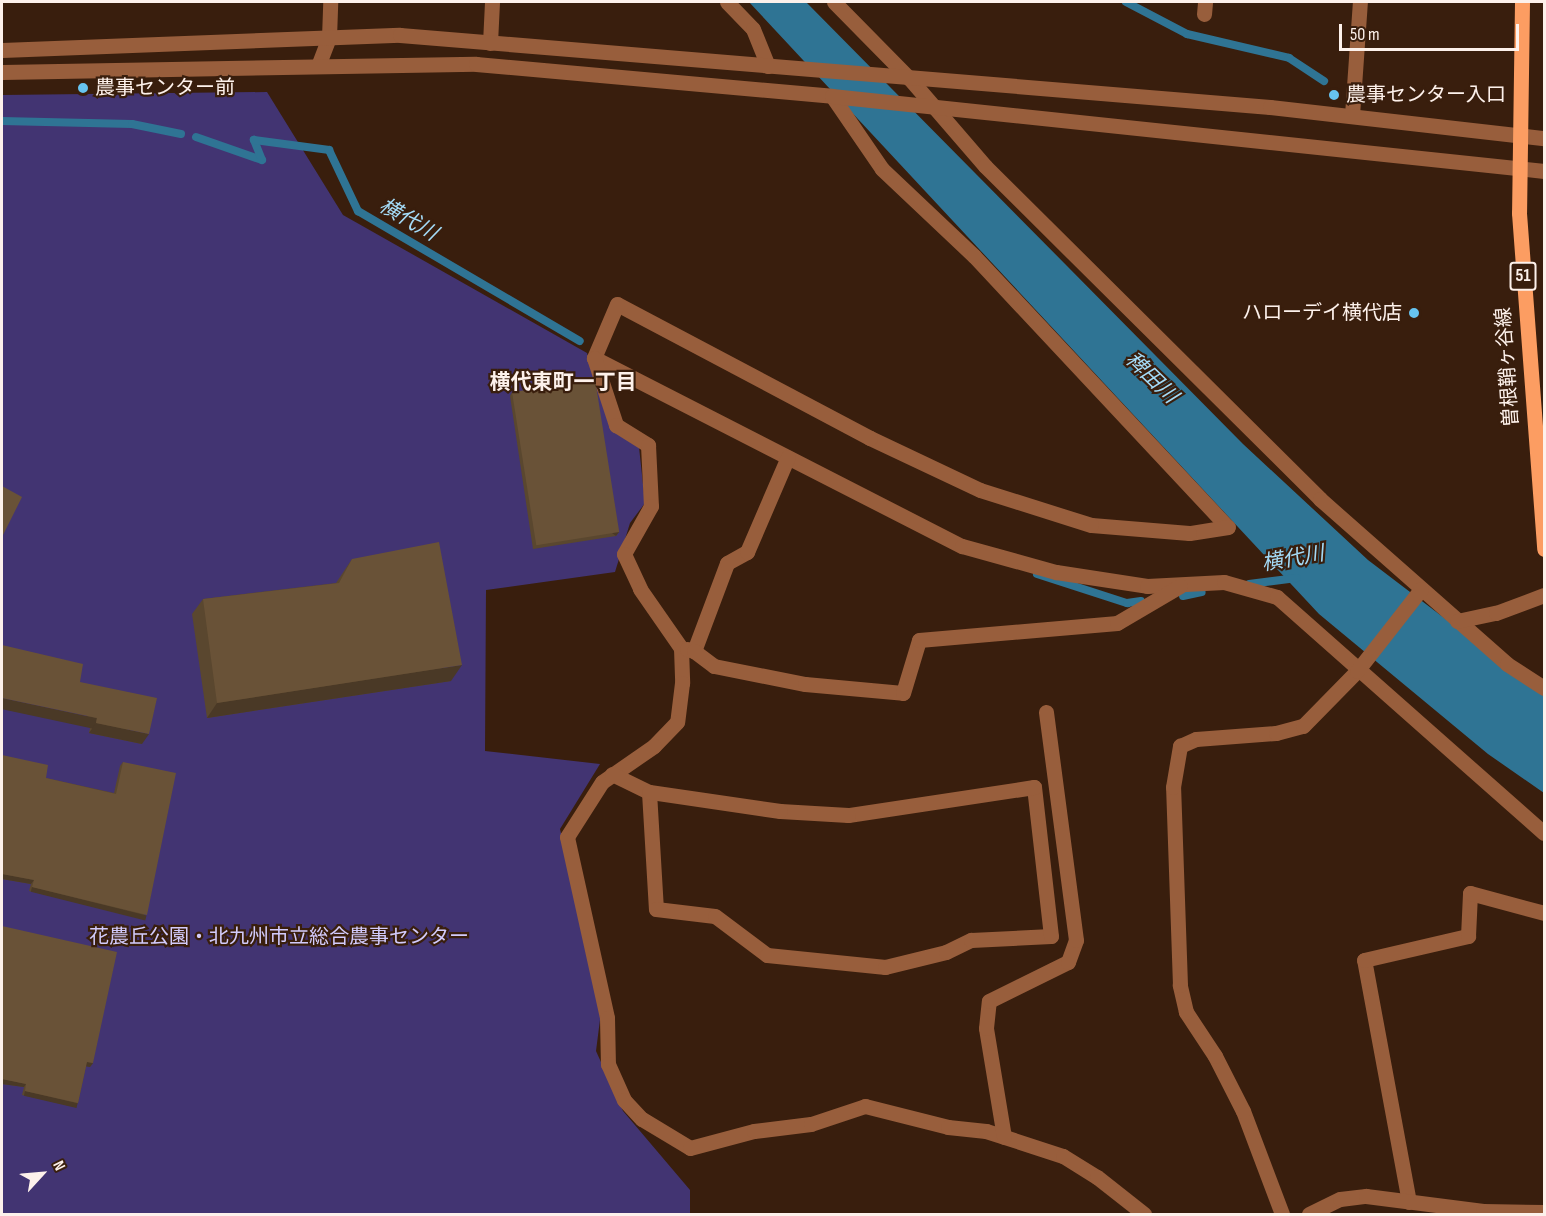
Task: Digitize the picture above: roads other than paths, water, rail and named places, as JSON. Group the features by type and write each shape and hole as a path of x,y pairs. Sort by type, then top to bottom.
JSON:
{"main road":[{"name":"曽根鞘ヶ谷線","path":"1522,2 1522,136 1519,213 1530,386 1545,549"}],"street":[{"path":"318,66 329,38 330,2"},
{"path":"490,43 492,2"},
{"path":"727,2 753,29 768,66"},
{"path":"834,2 938,109 985,166 1320,499 1507,664 1545,688"},
{"path":"1352,115 1360,2"},
{"path":"2,50 400,35 1352,115 1545,138"},
{"path":"2,72 476,64 825,95 955,111 1545,171"},
{"path":"825,95 882,169 974,256 1227,527 1189,533 1091,525 980,490 870,438 617,304 594,358 616,425 648,446 651,506 624,554 640,590 688,649 714,666 805,684 903,693 919,640 1117,623 1184,584"},
{"path":"594,358 962,546 1056,572 1147,586 1224,582 1277,597 1361,666 1545,833"},
{"path":"788,457 747,552 727,563 688,649 677,722 654,746 602,782 567,837 607,1018 608,1064 624,1100 642,1119 690,1148 754,1131 811,1124 865,1106 1004,1137 1063,1156 1097,1177 1144,1215"},
{"path":"1282,1215 1243,1111 1215,1056 1186,1012 1180,985 1173,787 1180,746 1196,739 1276,733 1303,726 1361,666 1421,589"},
{"path":"1457,621 1496,613 1545,595"},
{"path":"1004,1137 986,1028 989,1001 1068,962 1076,940 1046,712"},
{"path":"612,774 649,792 780,811 848,815 1034,787 1051,936 971,940 946,952 885,967 767,955 715,916 656,909 649,792"},
{"path":"1409,1202 1364,960 1468,936 1470,893 1545,913"},
{"path":"1309,1215 1340,1199 1366,1196 1483,1210 1544,1214"}],"water":[{"name":"稗田川","path":"749,2 806,2 1243,444 1368,560 1544,694 1544,793 1488,754 1319,614"}],"waterway":[{"path":"1126,2 1187,34 1289,58 1324,81"},
{"name":"横代川","path":"2,121 132,124 181,134"},
{"name":"横代川","path":"196,137 262,160 254,140 329,150 358,211 580,341"},
{"name":"横代川","path":"1037,574 1127,603 1141,601"},
{"name":"横代川","path":"1249,584 1297,578"},
{"name":"横代川","path":"1183,596 1202,592"}],"place":[{"name":"農事センター前","path":"83,88"},
{"name":"農事センター入口","path":"1334,95"},
{"name":"ハローデイ横代店","path":"1414,313"}],"district":[{"name":"横代東町一丁目","path":"563,383"}],"park label":[{"name":"花農丘公園・北九州市立総合農事センター","path":"279,937"}]}
